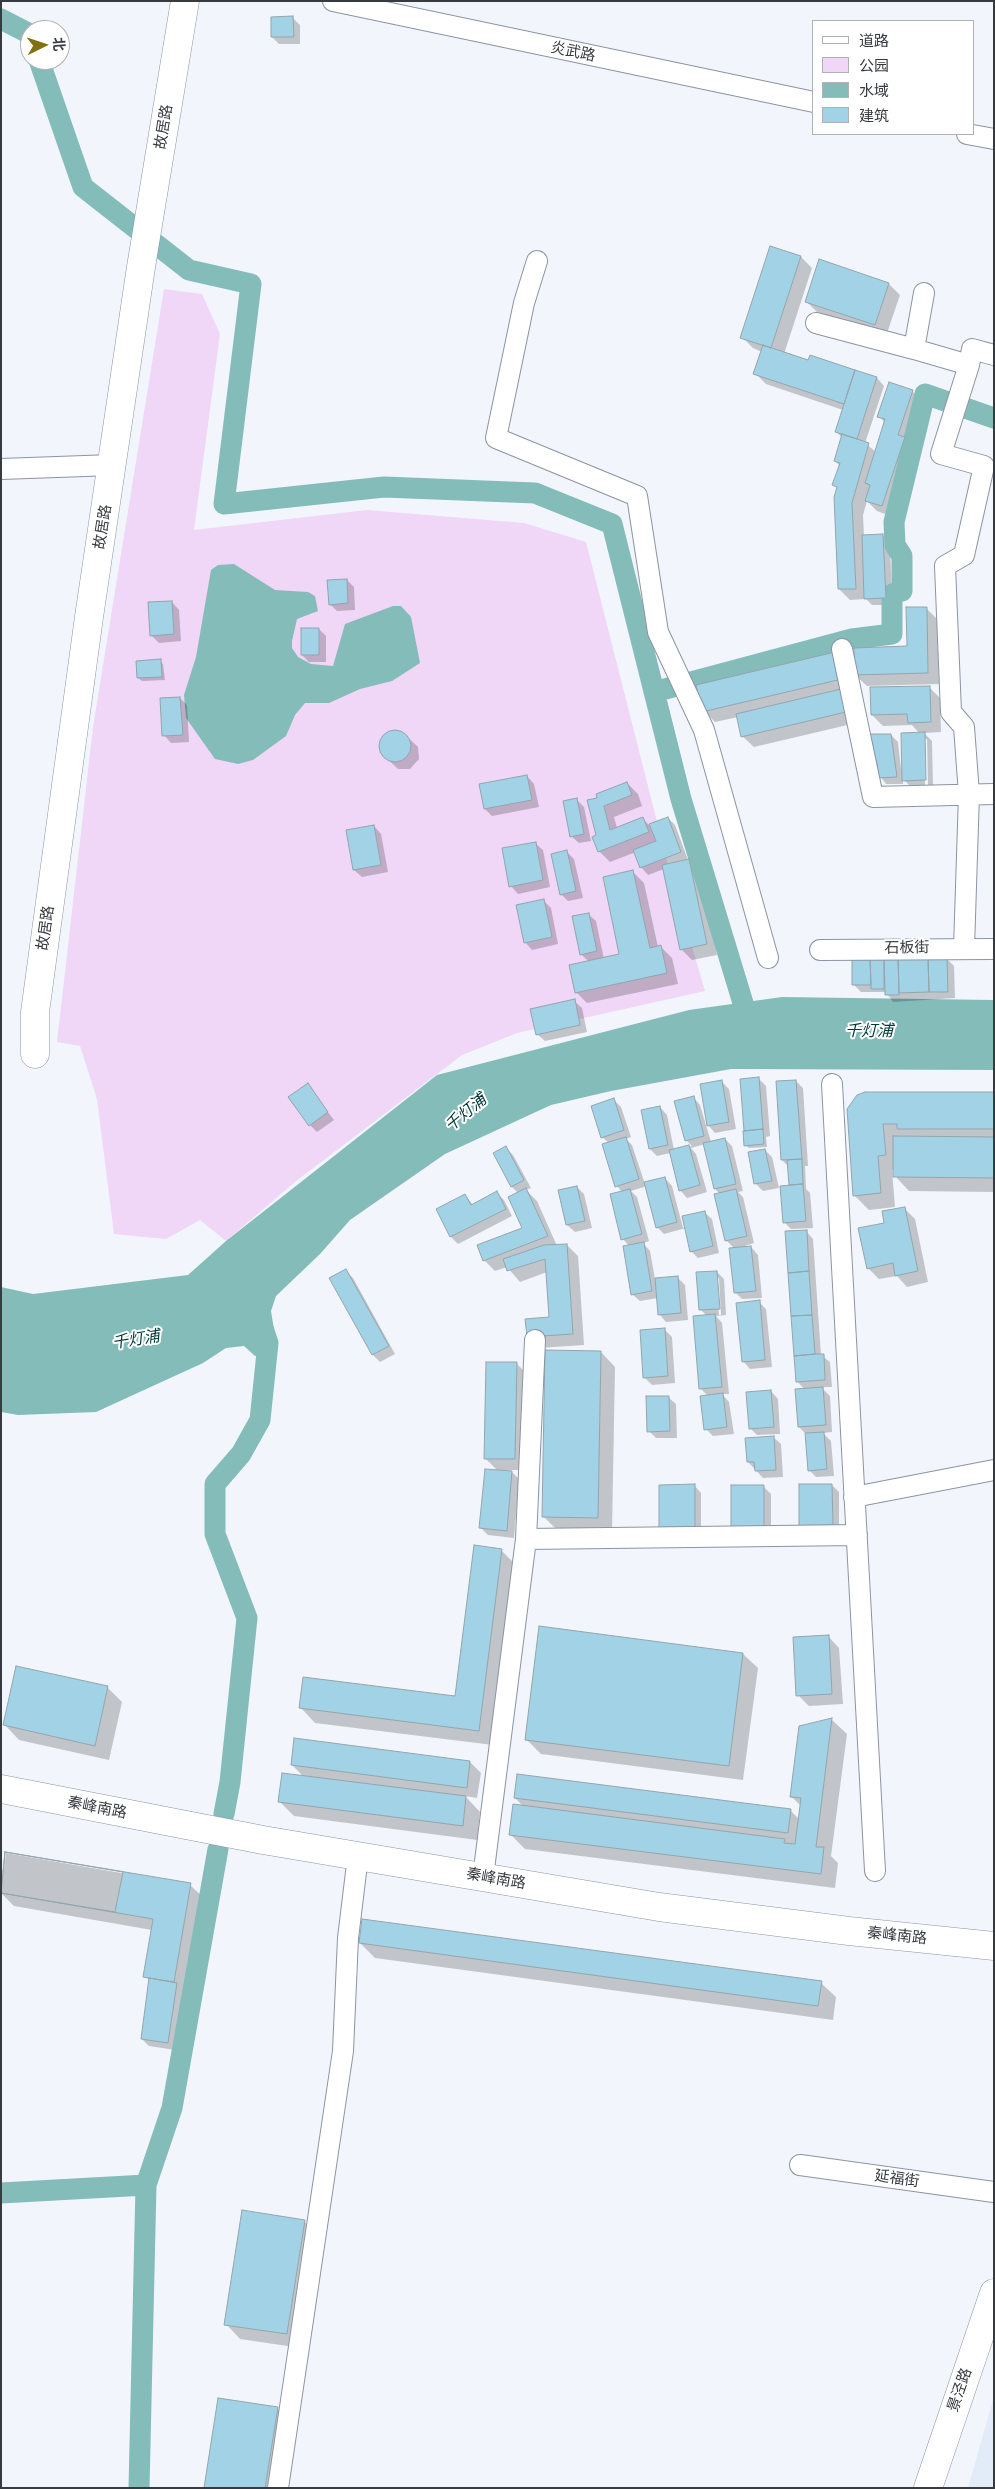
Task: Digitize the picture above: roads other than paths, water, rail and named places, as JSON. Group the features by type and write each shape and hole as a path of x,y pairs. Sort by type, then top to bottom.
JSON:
{"street":[{"name":"故居路","path":"35,1054 36,1002 89,616 150,214 185,1"},
{"name":"炎武路","path":"333,1 812,102"},
{"path":"972,135 994,139"},
{"path":"537,262 524,303 496,438 637,496 658,632 704,730 768,958"},
{"path":"914,349 924,293"},
{"path":"816,323 969,365"},
{"path":"964,948 969,794 964,727 952,712 945,566 964,555 984,466 941,454 969,365 972,349 994,355"},
{"path":"1,469 113,465"},
{"path":"842,649 873,797 994,794"},
{"name":"石板街","path":"820,950 994,949"},
{"path":"832,1084 875,1871"},
{"path":"483,1877 526,1540 535,1340"},
{"path":"854,1497 994,1470"},
{"path":"526,1540 857,1535"},
{"name":"秦峰南路","path":"1,1789 263,1840 659,1907 849,1931 994,1946"},
{"path":"278,2488 343,2051 348,1938 358,1856"},
{"name":"延福街","path":"800,2166 994,2192"},
{"name":"景泾路","path":"928,2488 994,2293"}],"water":[{"path":"234,564 275,590 308,592 315,596 318,611 297,619 292,641 292,648 298,657 311,664 333,666 345,624 393,606 401,606 411,617 420,663 392,681 360,689 329,703 305,703 295,715 286,736 253,760 238,764 215,759 186,718 184,695 196,657 211,570 218,565"},
{"name":"千灯浦","path":"782,997 994,1000 994,1070 731,1069 611,1091 551,1105 445,1154 350,1220 320,1254 276,1296 271,1311 276,1342 265,1355 255,1356 244,1346 226,1348 203,1363 96,1412 18,1415 1,1412 1,1287 33,1294 188,1275 226,1241 437,1075 689,1010"}],"waterway":[{"path":"1,19 20,29"},
{"path":"42,70 83,187 189,270 251,284 224,504 384,487 535,493 612,524 681,799 743,1003"},
{"path":"654,692 852,639 892,634 892,594 902,591 902,556 895,545 894,522 925,394 994,418"},
{"path":"224,1814 230,1782 247,1618 215,1534 215,1484 241,1454 260,1420 268,1343 262,1325"},
{"path":"139,2488 146,2185 172,2108 218,1849"},
{"path":"1,2193 146,2185"}]}
